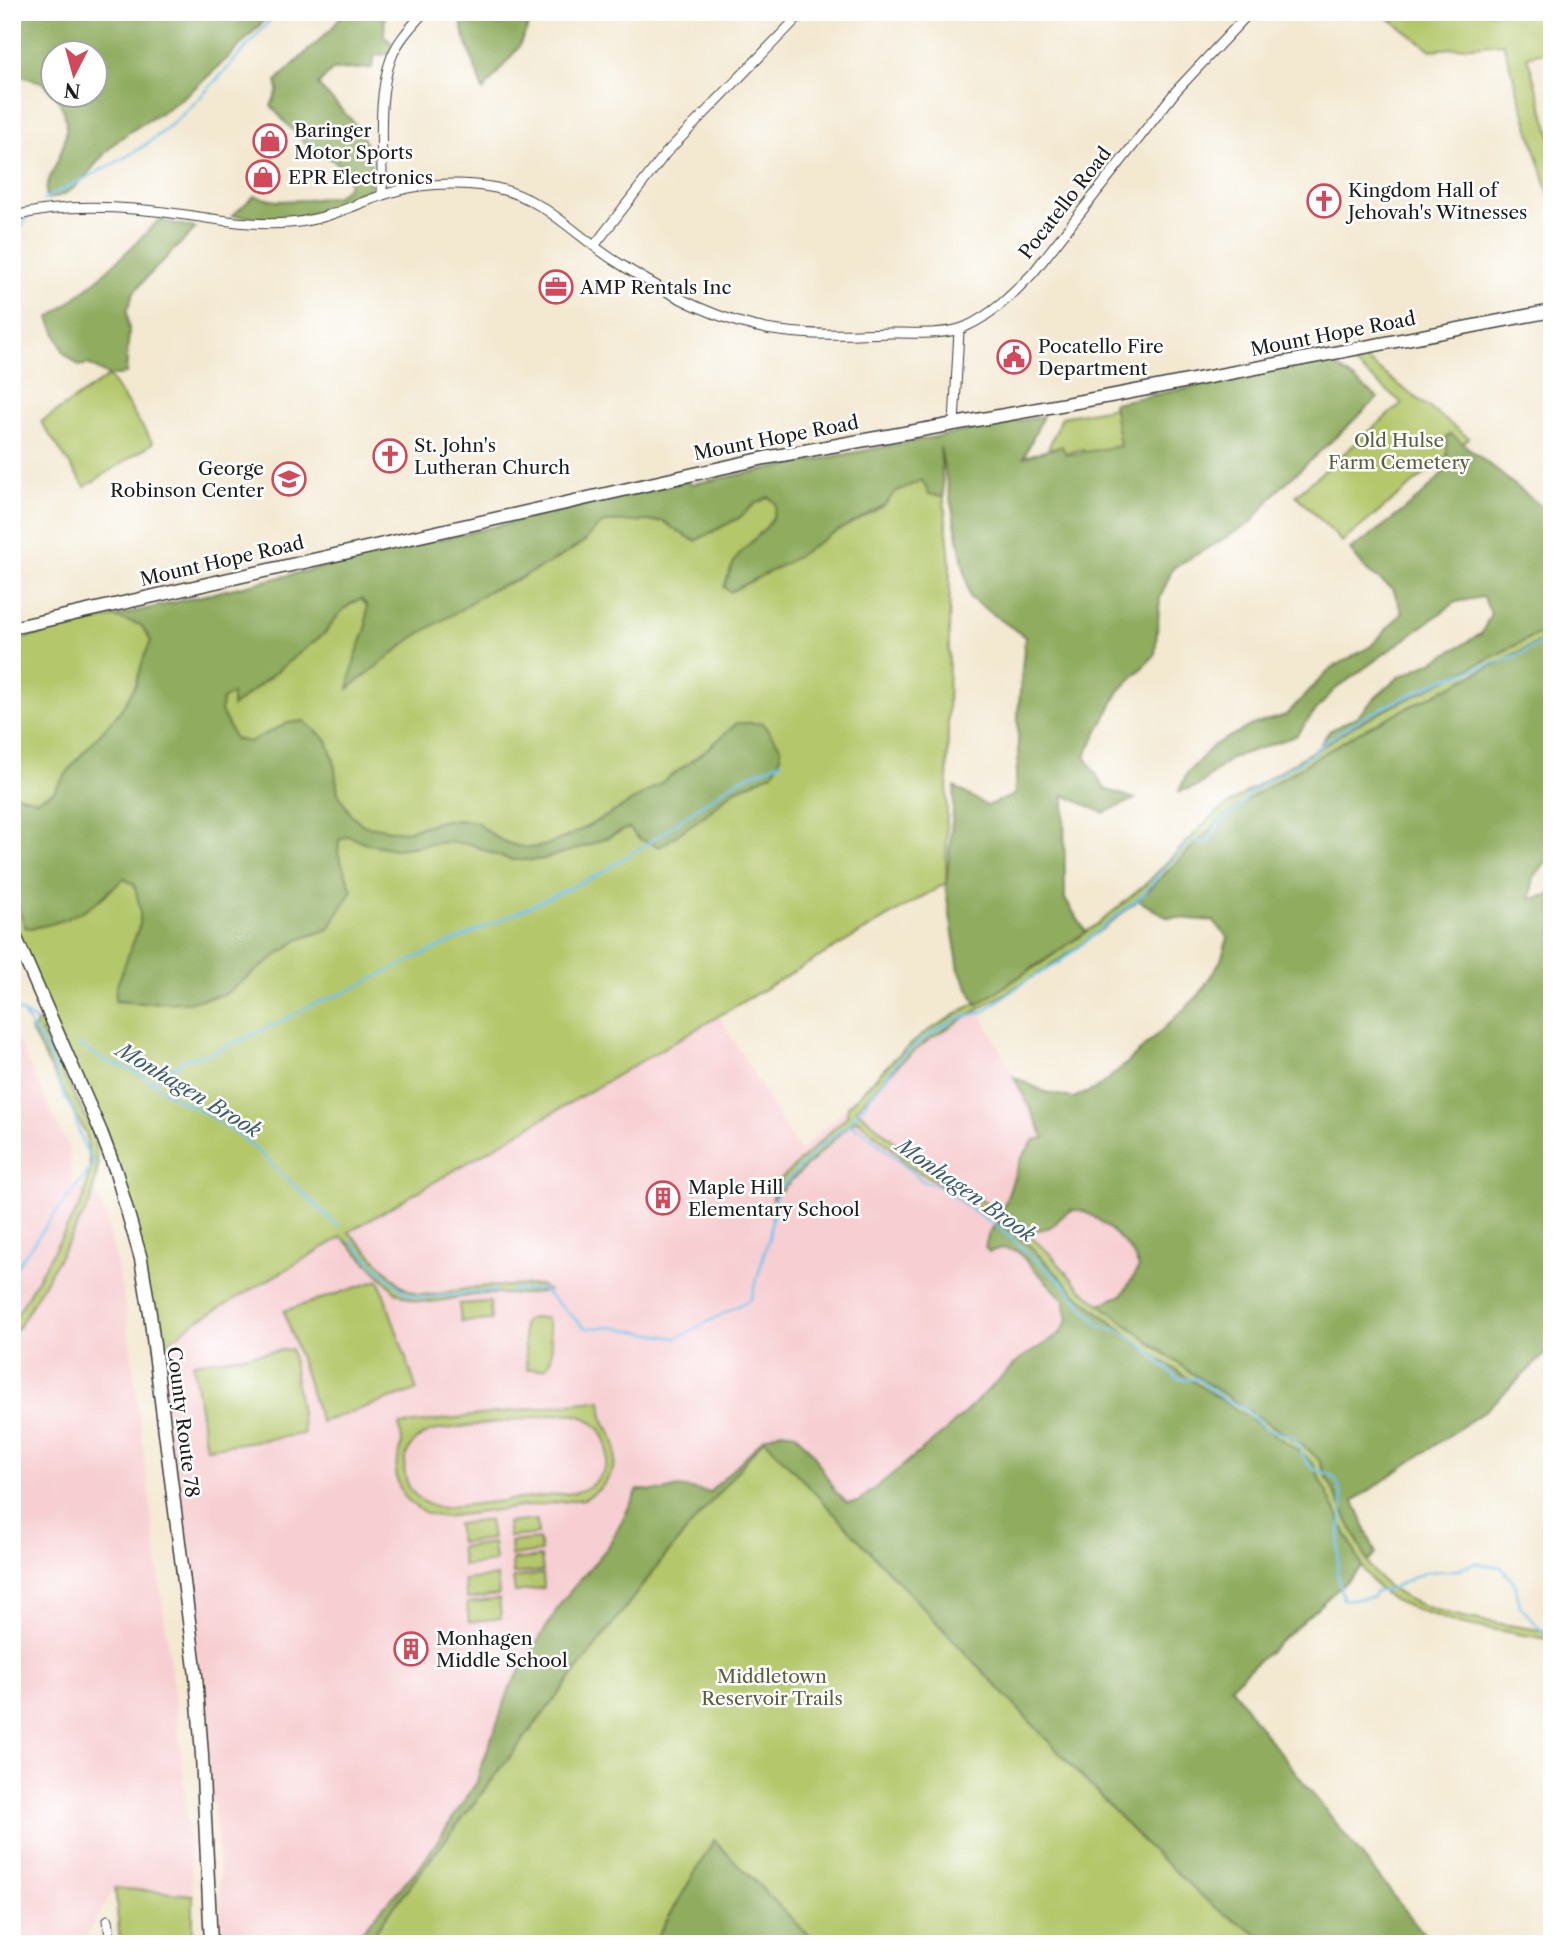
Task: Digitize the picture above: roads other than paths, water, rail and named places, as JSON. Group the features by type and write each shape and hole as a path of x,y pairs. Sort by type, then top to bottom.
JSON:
{"street":[{"path":"382,195 383,102 387,74 396,48 424,12"},
{"path":"594,246 666,153 803,12"},
{"name":"Pocatello Road","path":"959,330 994,310 1033,273 1176,91 1250,12"},
{"path":"12,217 47,210 86,208 154,211 245,222 290,223 334,215 402,189 437,185 498,188 541,205 621,265 666,291 700,308 748,324 778,331 810,334 959,330 954,424"},
{"name":"Mount Hope Road","path":"12,628 765,457 1136,391 1552,311"},
{"name":"County Route 78","path":"12,929 101,1132 126,1203 141,1259 195,1676 212,1944"},
{"path":"108,1920 111,1944"}],"waterway":[{"path":"43,200 116,163 158,136 212,85 278,12"},
{"path":"12,238 27,219"},
{"path":"849,1124 904,1054 956,1019 985,1011 1024,982 1057,964 1144,894 1191,840 1208,844 1219,822 1240,807 1250,792 1380,709 1442,680 1518,655 1552,637"},
{"path":"149,1081 159,1078 168,1066 173,1069 184,1059 210,1054 598,875 736,781 781,762"},
{"name":"Monhagen Brook","path":"12,1008 36,1021"},
{"path":"12,1273 95,1163 84,1145 50,1057 23,1013"},
{"name":"Monhagen Brook","path":"79,1045 103,1060 136,1072 246,1140 339,1227"},
{"name":"Monhagen Brook","path":"509,1291 542,1289 585,1328 611,1327 677,1338 751,1299 769,1238 776,1192 820,1147 849,1124 862,1130 924,1182 937,1185 999,1228 1063,1283 1098,1324 1107,1329 1117,1329 1141,1344 1178,1379 1198,1379 1226,1401 1243,1407 1266,1429 1293,1437 1309,1465 1333,1477 1340,1491 1342,1516 1337,1567 1343,1599 1372,1598 1376,1592 1426,1572 1459,1570 1474,1563 1501,1567 1515,1584 1520,1606 1552,1642"},
{"name":"Monhagen Brook","path":"351,1240 405,1293 422,1298 497,1291"}],"place":[{"name":"Baringer Motor Sports","path":"270,141"},
{"name":"EPR Electronics","path":"263,177"},
{"name":"Kingdom Hall of Jehovah's Witnesses","path":"1324,201"},
{"name":"AMP Rentals Inc","path":"556,287"},
{"name":"Pocatello Fire Department","path":"1014,357"},
{"name":"St. John's Lutheran Church","path":"390,456"},
{"name":"George Robinson Center","path":"289,479"},
{"name":"Maple Hill Elementary School","path":"663,1198"},
{"name":"Monhagen Middle School","path":"411,1649"}],"park label":[{"name":"Old Hulse Farm Cemetery","path":"1399,451"},
{"name":"Middletown Reservoir Trails","path":"772,1687"}]}
